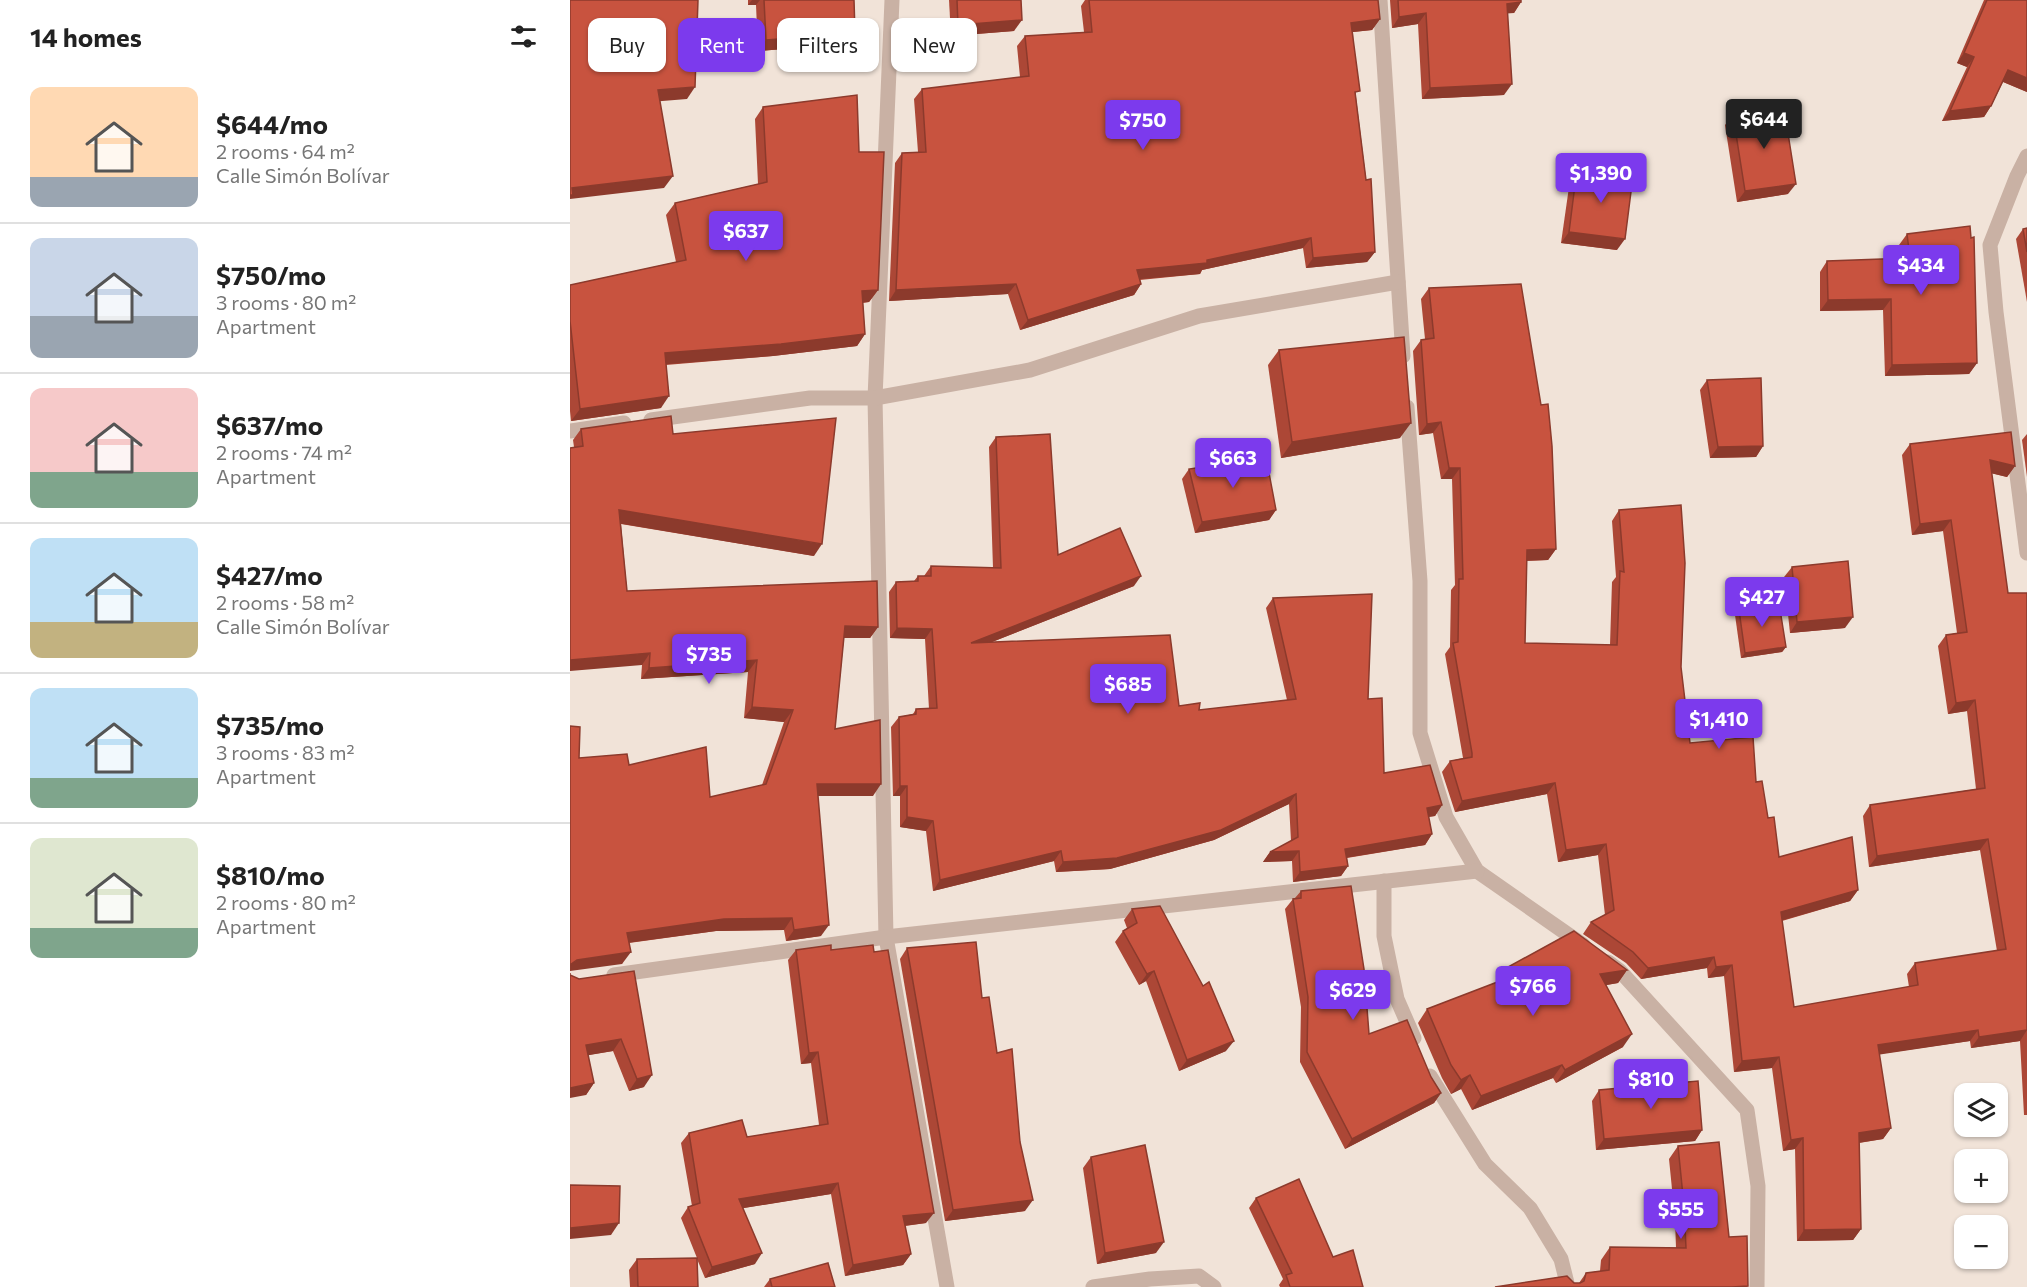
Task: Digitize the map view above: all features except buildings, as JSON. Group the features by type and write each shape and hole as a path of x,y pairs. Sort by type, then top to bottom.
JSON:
{"street":[{"path":"892,0 875,398 886,937 947,1287"},
{"path":"1380,0 1405,374"},
{"path":"2027,156 1989,245 2027,553"},
{"path":"570,431 810,398 875,398 1030,370 1199,316 1398,282"},
{"path":"1406,397 1420,581 1420,733 1446,817 1477,871 1620,971 1747,1110 1758,1186 1757,1287"},
{"path":"593,978 886,937 1477,871"},
{"path":"1384,881 1384,936 1398,999 1432,1083 1485,1164 1530,1208 1561,1259 1568,1287"},
{"path":"1093,1287 1150,1279 1199,1276 1214,1287"}]}
